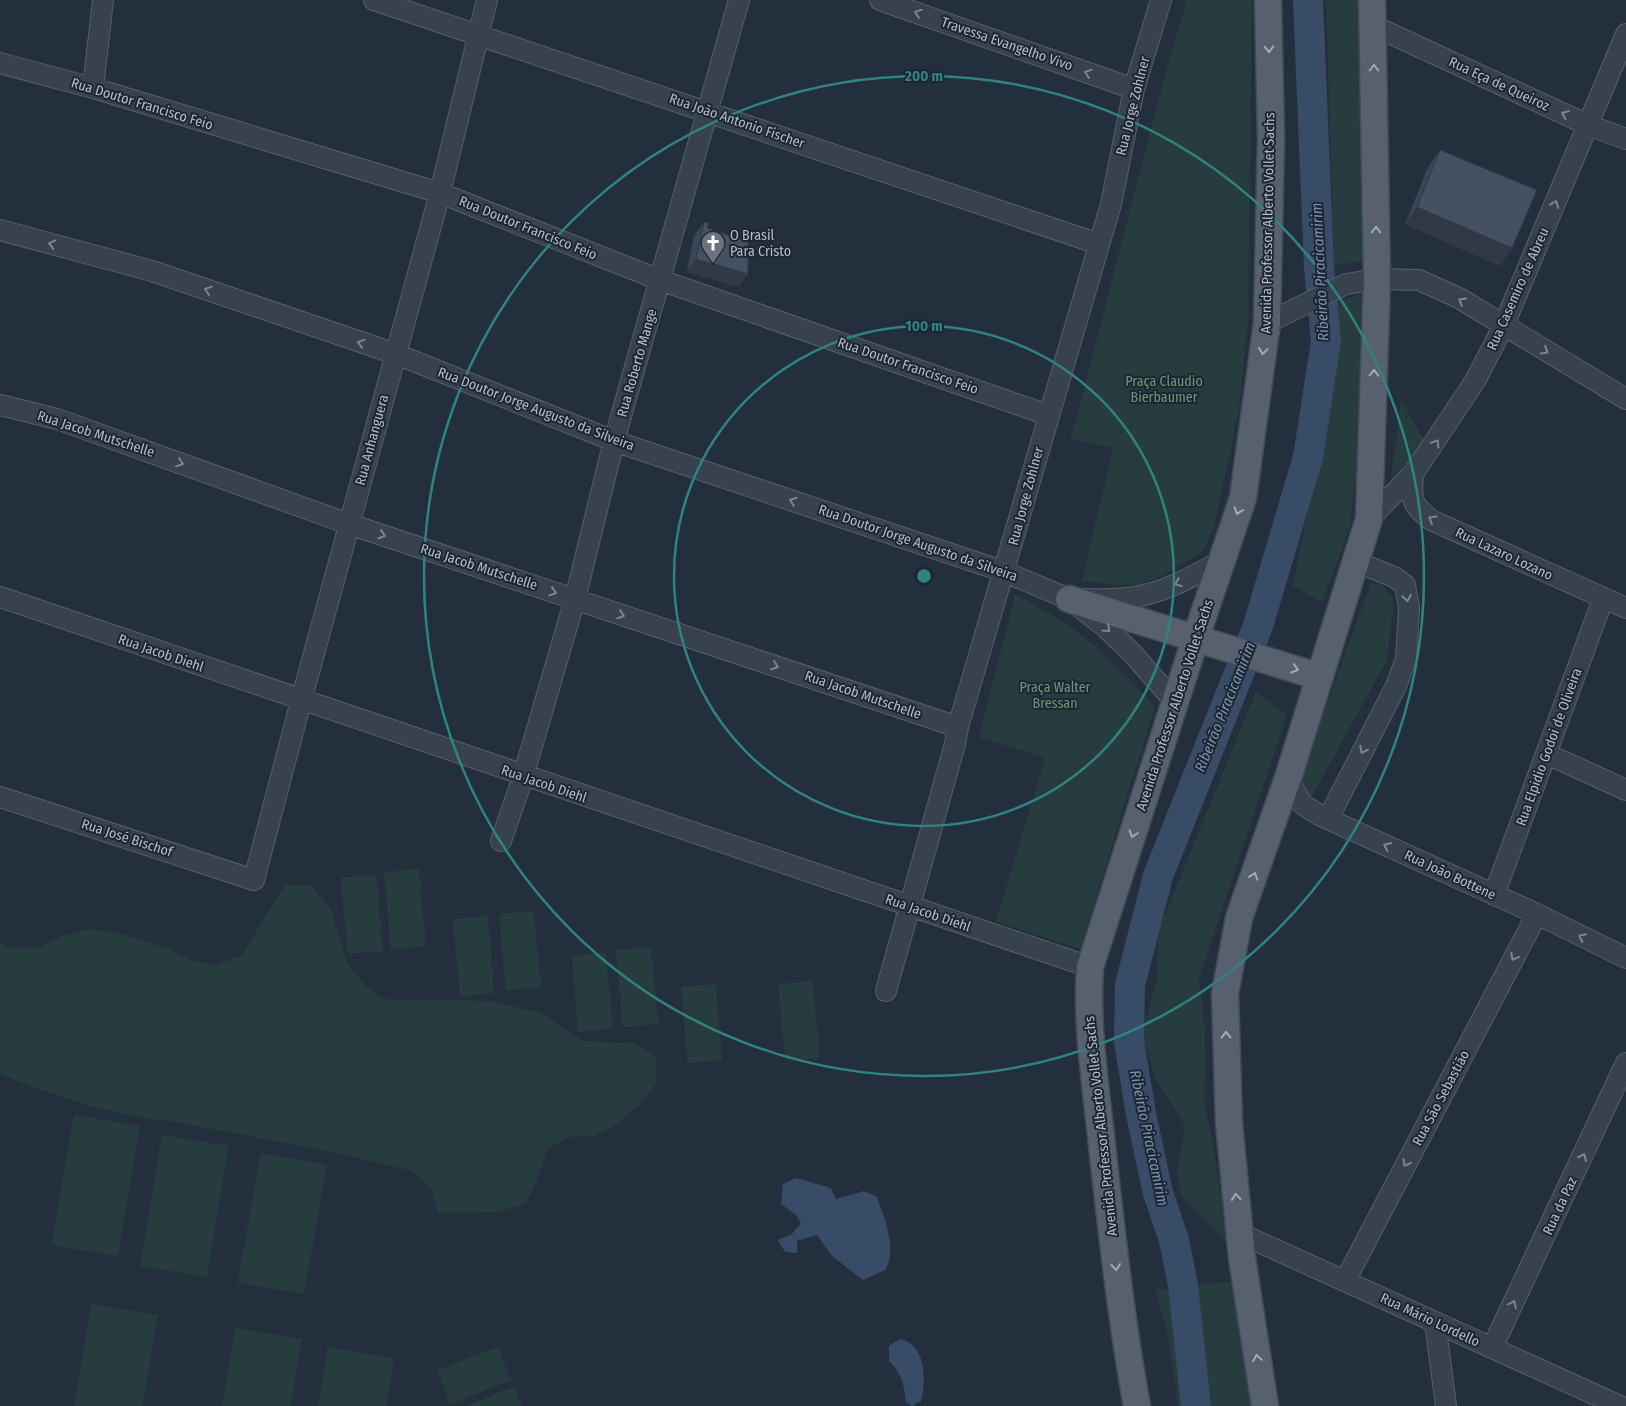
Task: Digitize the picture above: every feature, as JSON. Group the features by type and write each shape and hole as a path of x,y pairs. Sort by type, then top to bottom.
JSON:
{"main road":[{"name":"Avenida Professor Alberto Vollet Sachs","path":"1137,1406 1116,1269 1091,1060 1088,998 1090,967 1196,637 1243,498 1277,318 1268,0"},
{"path":"1265,1406 1244,1279 1239,1233 1229,1123 1225,994 1240,918 1288,778 1369,519 1377,279 1374,26 1372,0"},
{"path":"1069,599 1320,677"}],"street":[{"path":"93,88 103,0"},
{"name":"Rua João Antonio Fischer","path":"374,0 478,33 1099,244"},
{"name":"Rua Anhanguera","path":"254,880 440,193 487,0"},
{"name":"Rua Roberto Mange","path":"501,841 523,776 575,599 614,441 739,0"},
{"name":"Travessa Evangelho Vivo","path":"880,0 1134,89"},
{"name":"Rua Jorge Zohlner","path":"886,991 908,906 955,744 958,727 1005,572 1048,415 1111,204 1134,89 1161,0"},
{"name":"Rua Eça de Queiroz","path":"1374,26 1588,125 1626,139"},
{"name":"Rua Casemiro de Abreu","path":"1369,519 1413,474 1476,381 1503,327 1626,34"},
{"name":"Rua Doutor Francisco Feio","path":"0,63 93,88 440,193 660,280 1048,415"},
{"name":"Rua Doutor Jorge Augusto da Silveira","path":"0,230 152,271 396,354 614,441 1005,572 1069,599 1104,626 1132,652 1176,703"},
{"path":"1277,318 1346,284 1377,279 1419,280 1434,286 1626,399"},
{"name":"Rua Jacob Mutschelle","path":"0,405 57,419 349,524 958,727"},
{"name":"Rua Lazaro Lozano","path":"1413,474 1412,497 1416,508 1431,520 1602,599 1626,608"},
{"name":"Rua Doutor Jorge Augusto da Silveira","path":"1069,599 1127,598 1154,592 1192,577 1221,561"},
{"path":"1328,819 1391,694 1406,659 1409,608 1405,585 1394,577 1357,562"},
{"name":"Rua Jacob Diehl","path":"0,597 301,701 1090,967"},
{"name":"Rua Elpidio Godoi de Oliveira","path":"1494,895 1602,599"},
{"path":"1547,754 1626,790"},
{"name":"Rua João Bottene","path":"1288,778 1302,804 1328,819 1536,914 1626,958"},
{"name":"Rua José Bischof","path":"0,797 254,880"},
{"name":"Rua São Sebastião","path":"1345,1281 1536,914"},
{"name":"Rua da Paz","path":"1492,1348 1626,1063"},
{"name":"Rua Mário Lordello","path":"1239,1233 1620,1406"},
{"path":"1435,1322 1446,1406"}],"green space":[{"name":"Praça Claudio Bierbaumer","path":"1187,0 1252,0 1248,319 1240,401 1213,529 1203,551 1163,576 1138,585 1082,581 1113,448 1071,439 1165,75"},
{"path":"1326,0 1358,0 1364,261 1334,265"},
{"path":"1366,293 1358,463 1349,530 1322,602 1293,586 1337,360 1334,302"},
{"path":"1401,400 1424,440 1390,486"},
{"path":"1371,583 1382,584 1394,602 1387,660 1311,798 1301,775"},
{"name":"Praça Walter Bressan","path":"1015,595 1056,617 1093,644 1155,706 1080,949 996,922 1045,758 979,737"},
{"path":"1256,692 1287,715 1199,978 1205,1034 1204,1101 1215,1155 1227,1243 1181,1196 1177,1172 1185,1126 1155,1078 1142,1033 1157,979 1158,932"},
{"path":"419,869 426,946 391,949 384,872"},
{"path":"376,875 383,951 348,954 341,878"},
{"path":"285,885 312,886 331,910 347,962 363,983 382,999 490,1001 541,1013 582,1041 635,1043 656,1057 656,1084 639,1105 617,1124 595,1136 569,1137 547,1149 537,1181 525,1204 497,1212 438,1213 431,1188 412,1171 333,1152 104,1109 41,1090 0,1074 0,943 11,948 39,947 63,936 88,929 115,932 167,948 191,960 216,965 241,956"},
{"path":"534,911 541,987 506,990 499,914"},
{"path":"488,916 494,993 460,996 453,919"},
{"path":"651,947 658,1024 623,1027 616,950"},
{"path":"606,952 613,1029 578,1032 572,956"},
{"path":"813,981 820,1058 785,1061 778,984"},
{"path":"716,984 722,1060 688,1063 681,987"},
{"path":"74,1115 140,1126 118,1256 51,1245"},
{"path":"162,1135 229,1146 207,1277 140,1266"},
{"path":"260,1153 327,1164 304,1294 238,1283"},
{"path":"1238,1281 1259,1406 1178,1406 1168,1335 1155,1290"},
{"path":"91,1304 158,1315 143,1406 74,1406"},
{"path":"235,1328 302,1339 291,1406 222,1406"},
{"path":"328,1347 394,1358 386,1406 318,1406"},
{"path":"498,1347 511,1380 450,1404 437,1370"},
{"path":"514,1387 522,1406 466,1406"}],"water":[{"path":"796,1178 831,1188 836,1199 864,1191 877,1197 890,1244 889,1262 885,1270 863,1280 832,1256 817,1235 797,1241 797,1253 785,1252 778,1240 792,1234 801,1223 796,1215 781,1204 783,1184"},
{"path":"900,1339 915,1348 920,1356 924,1374 921,1401 912,1406 906,1402 902,1380 897,1370 889,1361 889,1346"}],"building":[{"path":"1440,150 1537,190 1512,248 1417,207"},
{"path":"704,222 709,223 707,228 748,242 748,274 696,259"}],"waterway":[{"name":"Ribeirão Piracicamirim","path":"1196,1406 1183,1285 1174,1240 1158,1193 1141,1114 1129,1041 1130,985 1158,876 1258,626 1308,457 1326,341 1319,267 1308,0"}],"place":[{"name":"O Brasil Para Cristo","path":"713,264"}]}
